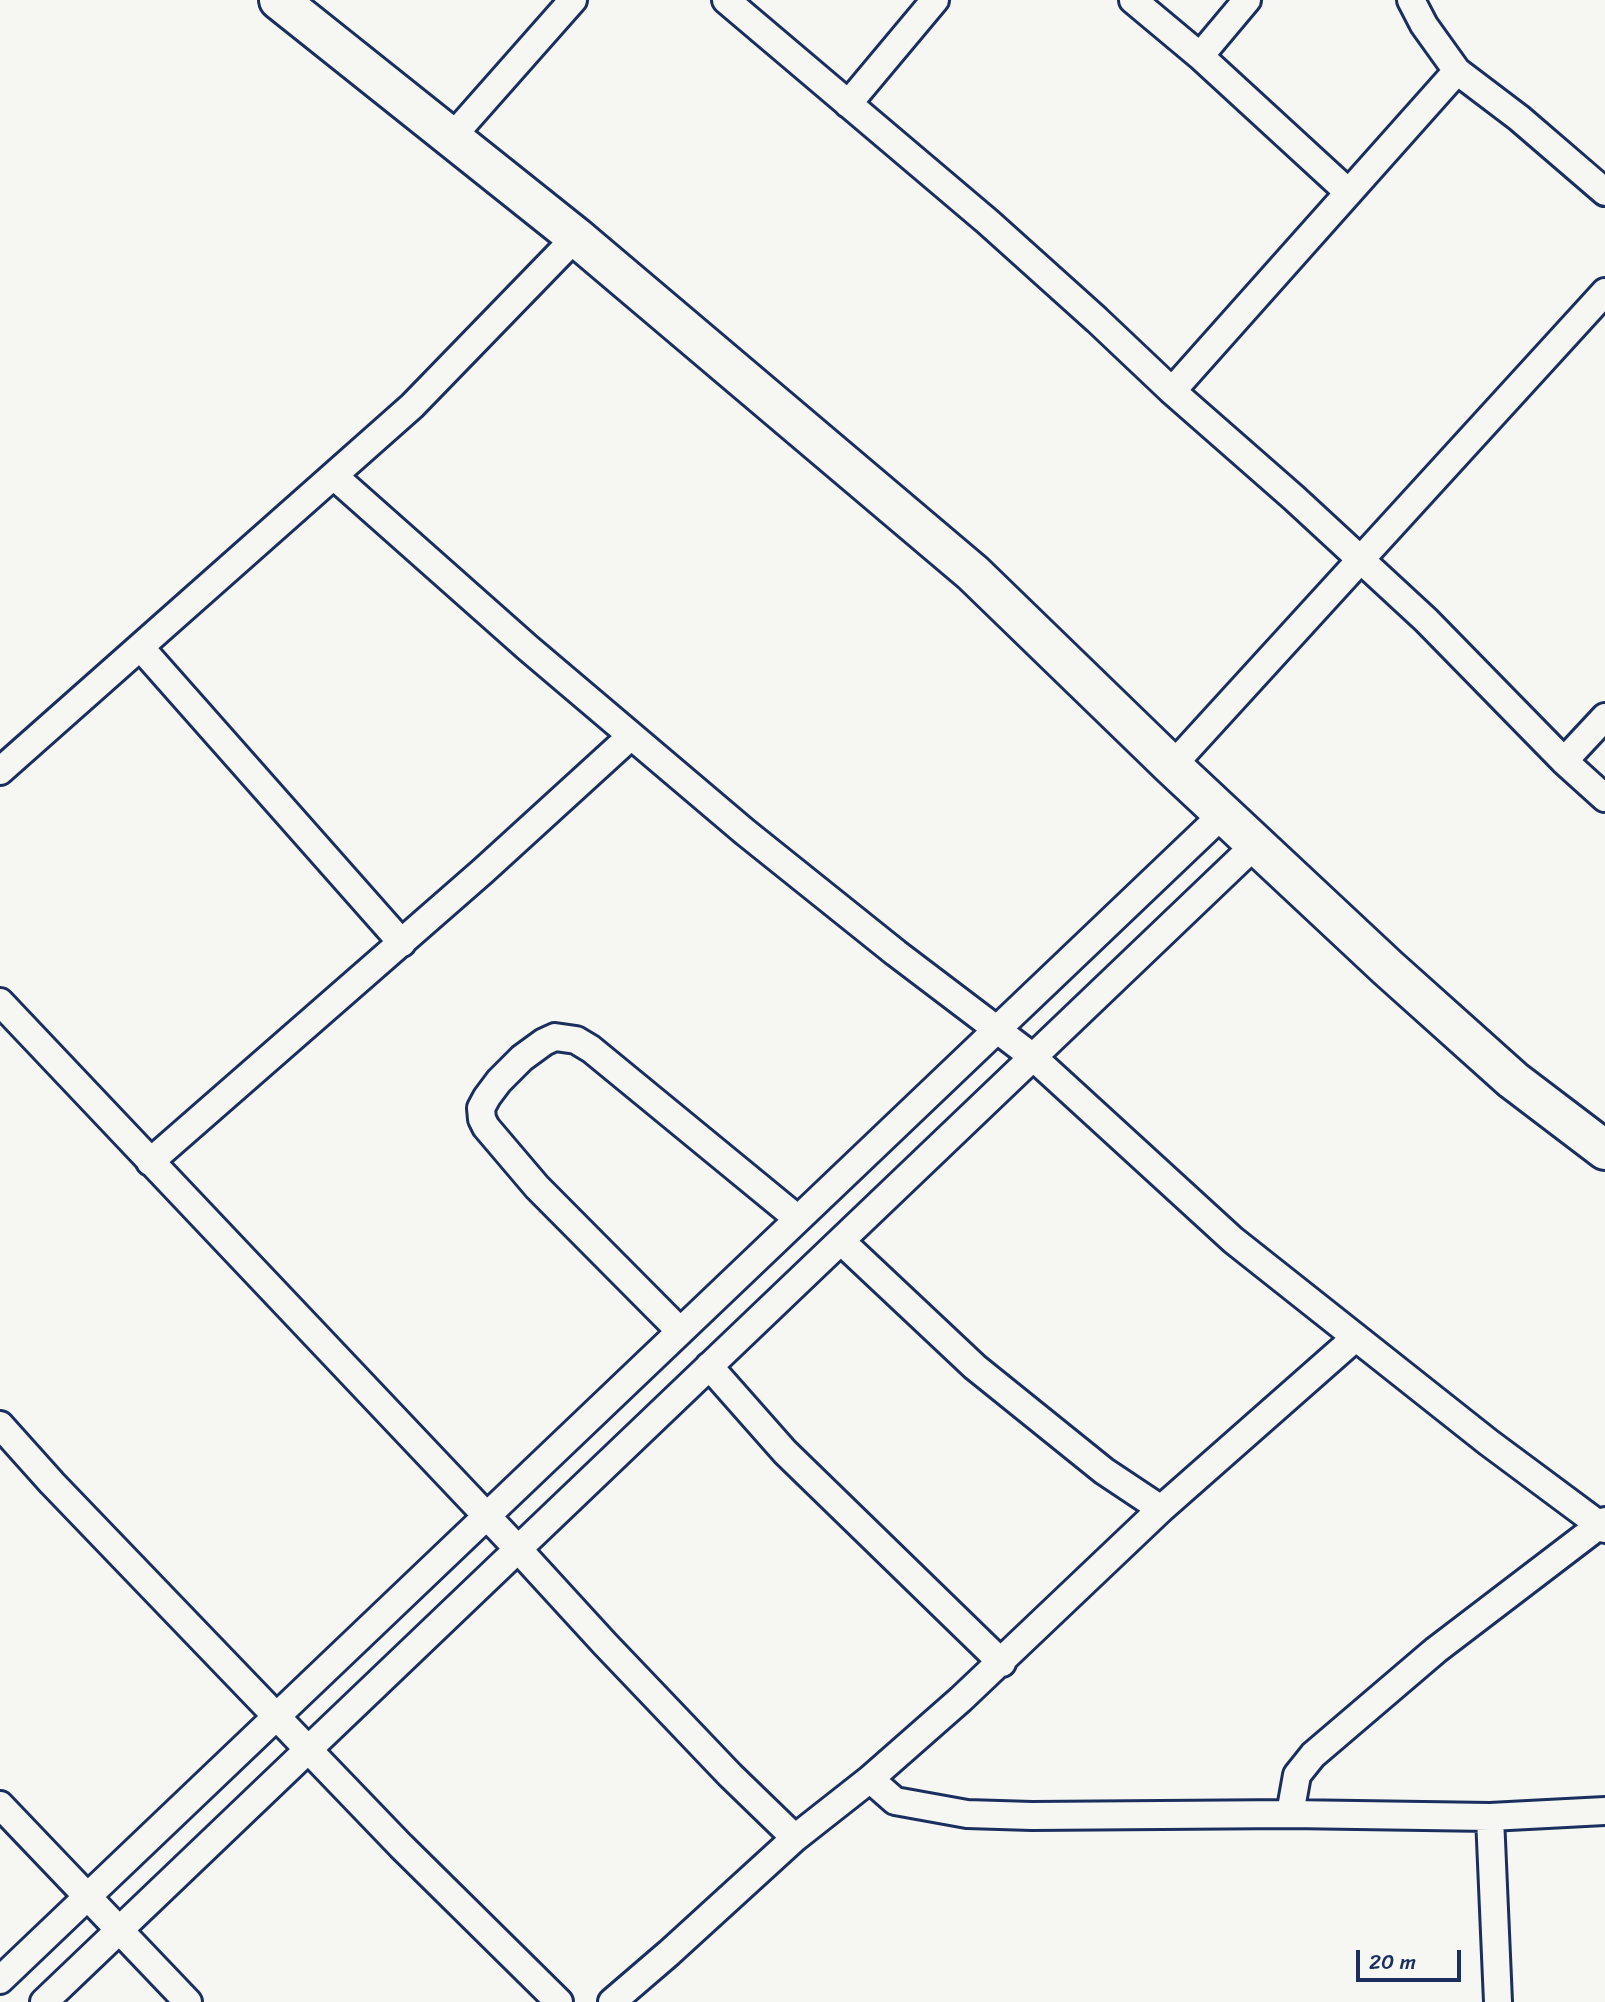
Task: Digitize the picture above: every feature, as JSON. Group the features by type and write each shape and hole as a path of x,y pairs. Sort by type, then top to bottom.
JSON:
{"street":[{"path":"279,0 576,237 973,573 1256,845 1513,1080 1605,1150"},
{"path":"451,138 573,0"},
{"path":"726,0 988,222 1361,559 1426,620 1564,761 1605,798"},
{"path":"848,104 935,0"},
{"path":"1133,0 1200,56 1348,192"},
{"path":"1200,56 1247,0"},
{"path":"1411,0 1424,25 1457,71 1519,118 1605,192"},
{"path":"1172,391 1457,71"},
{"path":"0,771 412,406 576,237"},
{"path":"1172,766 1605,292"},
{"path":"334,477 631,736 896,953 1033,1057 1233,1240 1488,1442 1603,1525 1436,1650 1313,1755 1297,1774 1290,1814"},
{"path":"141,648 402,943"},
{"path":"1564,761 1605,717"},
{"path":"150,1162 402,943 631,736"},
{"path":"0,1980 1223,814"},
{"path":"44,2002 1256,845"},
{"path":"0,1002 730,1775 795,1838"},
{"path":"680,1331 537,1186 486,1127 481,1108 499,1081 522,1058 555,1037 576,1040 591,1049 798,1219"},
{"path":"841,1241 975,1367 1104,1471 1161,1509"},
{"path":"612,2002 795,1838 870,1779 1002,1662 1161,1509 1355,1338"},
{"path":"709,1366 785,1451 1002,1662"},
{"path":"0,1425 52,1483 401,1846 559,2002"},
{"path":"870,1779 895,1801 967,1814 1490,1817 1605,1811"},
{"path":"0,1805 188,2002"},
{"path":"1490,1817 1498,2002"}]}
